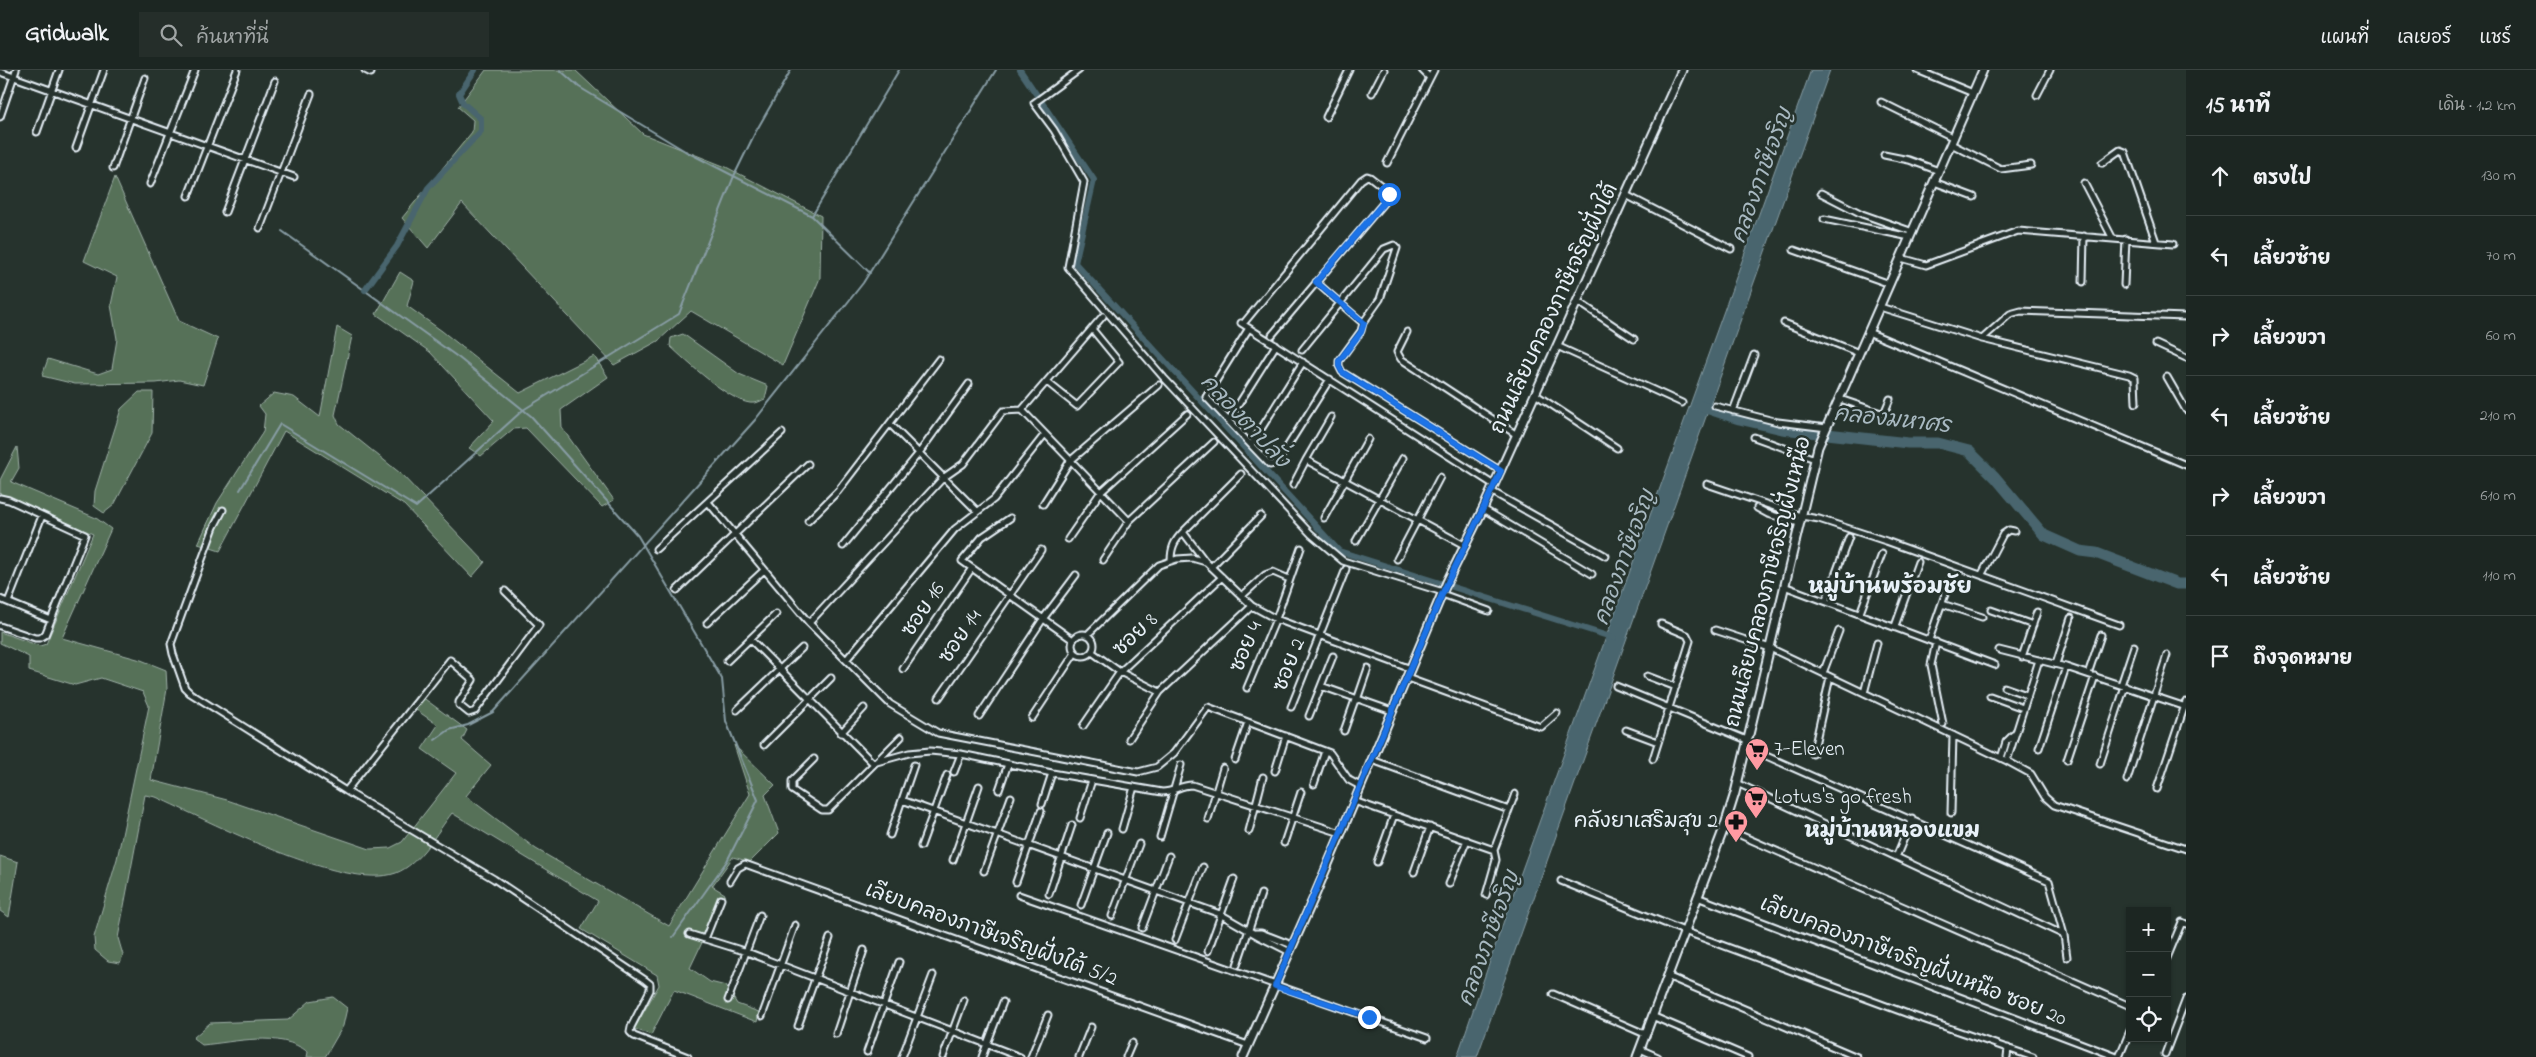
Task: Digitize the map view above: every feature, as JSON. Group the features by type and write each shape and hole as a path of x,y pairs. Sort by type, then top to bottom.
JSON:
{"street":[{"path":"0,117 16,70"},
{"path":"37,132 60,70"},
{"path":"76,148 104,70"},
{"path":"150,184 195,70"},
{"path":"188,196 237,70"},
{"path":"365,70 371,73"},
{"path":"1079,70 1035,102 1084,182 1067,264 1069,268 1164,378 1311,534 1333,554 1350,564 1443,592 1489,611"},
{"path":"1326,117 1349,70"},
{"path":"1372,93 1384,70"},
{"path":"1422,70 1430,78"},
{"path":"1387,163 1434,70"},
{"name":"ถนนเลียบคลองภาษีเจริญฝั่งใต้","path":"1243,1057 1341,833 1447,582 1501,471 1682,70"},
{"path":"1917,70 1973,93"},
{"name":"ถนนเลียบคลองภาษีเจริญฝั่งเหนือ","path":"1637,1057 1724,828 1747,743 1818,447 1983,70"},
{"path":"2037,95 2050,70"},
{"path":"0,72 294,177"},
{"path":"113,168 145,78"},
{"path":"225,212 275,80"},
{"path":"260,228 311,94"},
{"path":"1881,102 2002,169 2031,165"},
{"path":"2102,164 2120,150 2124,152 2156,242"},
{"path":"1884,155 1909,160 1939,171"},
{"path":"1272,335 1388,196 1386,188 1370,177 1361,180 1242,323 1330,379 1493,488 1606,556"},
{"path":"1934,182 1974,197"},
{"path":"2084,183 2113,239"},
{"path":"1821,193 1862,214 1912,234"},
{"path":"1626,195 1731,249"},
{"path":"1824,219 1912,234"},
{"path":"1901,258 1926,265 2018,231 2173,244"},
{"path":"2083,282 2084,236"},
{"path":"2124,285 2126,240"},
{"path":"1302,350 1384,249 1392,244 1396,246 1380,299 1364,323 1361,332 1339,361 1339,366 1342,372 1501,471"},
{"path":"1794,250 1890,284"},
{"path":"1316,282 1364,323"},
{"path":"1577,301 1634,339"},
{"path":"1880,307 1982,339 2129,375 2134,378 2136,403"},
{"path":"1982,339 2010,314 2021,311 2186,317"},
{"path":"809,623 943,478 962,464 1003,411 1022,410 1103,316"},
{"path":"1784,323 1859,353"},
{"path":"1249,328 1207,394 1207,400 1270,465 1278,463 1330,379"},
{"path":"1047,382 1077,406 1119,362 1092,329"},
{"path":"1407,332 1397,352 1401,359 1517,435"},
{"path":"1868,332 2186,466"},
{"path":"2156,344 2186,358"},
{"path":"1228,421 1276,345"},
{"path":"1557,346 1682,403"},
{"path":"1733,411 1754,355"},
{"path":"808,521 838,491 939,359"},
{"path":"1251,445 1303,362"},
{"path":"2167,377 2186,410"},
{"path":"843,546 919,453 969,384"},
{"path":"1043,504 1070,461 1159,385"},
{"path":"1535,394 1617,448"},
{"path":"1840,399 1881,413 1885,411 1890,399"},
{"path":"1715,406 1778,422 1826,429"},
{"path":"1022,410 1129,521"},
{"path":"1068,539 1100,493 1187,414"},
{"path":"1293,485 1331,417"},
{"path":"890,424 976,511"},
{"path":"656,549 782,433"},
{"path":"846,660 955,529 994,499 1044,434"},
{"path":"1754,437 1814,459"},
{"path":"1324,518 1368,439"},
{"path":"1103,560 1129,521 1214,442"},
{"path":"1356,541 1403,458"},
{"path":"1306,460 1466,546"},
{"path":"677,590 808,464"},
{"path":"1171,561 1171,550 1175,540 1240,474"},
{"path":"1397,559 1440,477"},
{"path":"1707,484 1800,520"},
{"path":"0,498 85,535 44,635 40,638 0,626"},
{"path":"708,502 763,571 809,623 890,704 938,733 1138,772 1157,767 1174,753 1208,707 1330,753 1349,780 1360,786"},
{"path":"1757,508 1768,514 1800,520 1819,519 1982,574 2119,625"},
{"path":"1483,509 1592,574"},
{"path":"223,510 214,527 171,644 172,654 186,688 190,693 346,791 494,879 645,980 650,984 650,990 630,1032 634,1036 688,1057"},
{"path":"8,602 42,516"},
{"path":"1211,567 1261,516"},
{"path":"1010,518 982,537 962,561 1073,640"},
{"path":"1982,574 2003,534 2009,530 2014,531"},
{"path":"1183,532 1206,562 1252,606 1276,619 1411,669"},
{"path":"1826,600 1848,537"},
{"name":"ซอย 4","path":"1247,688 1276,619 1301,548"},
{"name":"ซอย 14","path":"939,698 1041,550"},
{"path":"1860,613 1882,554"},
{"path":"1086,635 1159,565 1192,558 1206,562"},
{"path":"1895,626 1918,562"},
{"name":"ซอย 16","path":"904,669 972,568"},
{"name":"ซอย 2","path":"1290,707 1346,569"},
{"path":"707,623 763,571"},
{"path":"1242,596 1265,575 1273,572 1289,579"},
{"path":"978,716 1043,619 1076,575"},
{"name":"ซอย 8","path":"1083,726 1120,672 1222,577"},
{"path":"1929,640 1950,580"},
{"path":"1784,586 1826,600 1995,665"},
{"path":"346,791 450,660 473,680 459,702 459,706 469,713 475,711 539,625 505,591"},
{"path":"0,599 51,620"},
{"path":"1942,604 1982,618"},
{"path":"1129,739 1160,692 1252,606"},
{"path":"1991,610 2032,625"},
{"path":"2022,657 2037,612"},
{"path":"727,661 776,614"},
{"path":"2056,664 2071,618"},
{"path":"1653,759 1690,637 1661,624"},
{"path":"1715,630 1770,648 2007,761 2031,774 2045,797 2054,805 2186,849"},
{"path":"1823,673 1839,631"},
{"path":"1080,635 1086,635 1093,640 1092,652 1082,656 1075,653 1072,649 1073,640 1080,635"},
{"path":"2088,674 2101,635"},
{"path":"750,639 841,733 873,763"},
{"path":"1936,642 1931,665 1943,724"},
{"path":"1864,693 1877,643"},
{"path":"2100,764 2134,646"},
{"path":"737,710 802,648"},
{"path":"1999,650 2056,664 2186,705 2158,789"},
{"path":"1092,652 1120,672 1160,692"},
{"path":"1032,718 1075,653"},
{"path":"2128,780 2167,655"},
{"path":"1309,716 1333,656"},
{"path":"2007,761 2038,660"},
{"path":"2039,748 2066,667"},
{"path":"1344,732 1358,700 1368,668"},
{"path":"1647,676 1676,687"},
{"path":"2067,760 2095,676"},
{"path":"1813,754 1830,677"},
{"path":"764,745 831,678"},
{"path":"1407,678 1541,727 1557,714"},
{"path":"1321,686 1358,700 1366,701 1392,713"},
{"path":"1616,686 1747,743 2049,881 2064,934 2067,957"},
{"path":"2004,687 2027,695"},
{"path":"1990,696 2023,708"},
{"path":"841,733 864,708"},
{"path":"1235,760 1248,722"},
{"path":"1626,730 1658,742"},
{"path":"1950,813 1953,735"},
{"path":"2001,758 2006,742 2014,735"},
{"path":"1275,771 1286,736"},
{"path":"814,760 792,781 792,790 822,810 828,810 901,737"},
{"path":"873,763 916,752 930,751 961,754 1052,773 1134,787 1173,792 1181,785 1192,785 1256,804 1341,833"},
{"path":"1314,784 1325,751"},
{"path":"954,772 961,754"},
{"path":"1372,760 1510,810"},
{"path":"999,790 1008,764"},
{"path":"890,835 914,765"},
{"path":"1160,837 1181,766"},
{"path":"1208,819 1223,768"},
{"path":"1042,804 1052,773"},
{"path":"921,846 947,776"},
{"path":"1248,830 1264,777"},
{"path":"1080,818 1092,780"},
{"path":"1737,783 1897,855 2064,934"},
{"path":"953,860 979,786"},
{"path":"1122,830 1134,787"},
{"path":"1284,843 1301,792"},
{"path":"1486,895 1496,860 1494,850 1515,794"},
{"path":"984,871 1011,797"},
{"path":"902,800 1189,902 1220,914 1254,933 1261,933 1291,948"},
{"path":"1354,802 1494,850"},
{"path":"1016,882 1041,811"},
{"path":"1377,862 1394,815"},
{"path":"1897,855 1912,819"},
{"path":"1048,894 1072,825"},
{"path":"1414,872 1430,827"},
{"path":"1724,828 2126,1004"},
{"path":"1080,905 1107,833"},
{"path":"1449,884 1467,840"},
{"path":"1112,916 1139,844"},
{"path":"1142,928 1169,856"},
{"name":"เลียบคลองภาษีเจริญฝั่งใต้ 5/2","path":"730,881 738,868 745,864 1248,1045"},
{"path":"1175,940 1203,867"},
{"path":"1208,951 1234,879"},
{"path":"1561,881 1684,931 1899,1011 2033,1057"},
{"path":"1237,965 1261,894"},
{"path":"1020,895 1427,1038"},
{"name":"เลียบคลองภาษีเจริญฝั่งเหนือ ซอย 20","path":"1697,897 2118,1057"},
{"path":"705,939 720,899"},
{"path":"728,1000 760,914"},
{"path":"2170,952 2182,922 2186,924"},
{"path":"762,1016 795,925"},
{"path":"689,934 747,952 918,1016 1020,1057"},
{"path":"798,1026 830,938"},
{"path":"836,1034 864,950"},
{"path":"867,1052 899,962"},
{"path":"902,1057 933,976"},
{"path":"1667,976 1858,1057"},
{"path":"1554,994 1645,1034"},
{"path":"2165,1054 2186,999"},
{"path":"943,1057 964,1000"},
{"path":"982,1057 1003,1002"},
{"path":"1032,1057 1048,1015"},
{"path":"1652,1016 1748,1057"},
{"path":"1079,1057 1091,1028"},
{"path":"2118,1057 2126,1040"},
{"path":"1126,1057 1132,1043"},
{"path":"2007,1057 2008,1048"},
{"path":"1640,1049 1658,1057"}],"green space":[{"path":"486,70 575,70 643,134 726,167 821,216 820,278 783,365 691,311 658,341 614,365 462,203 428,248 402,218 472,132 473,120 458,107"},
{"path":"115,177 179,321 218,339 203,385 179,380 156,383 75,384 42,376 48,359 98,374 112,369 117,339 111,305 117,277 84,261"},
{"path":"400,272 414,281 407,306 442,331 520,393 594,356 608,377 561,410 562,428 614,500 602,507 526,428 513,429 481,456 469,448 494,421 430,352 376,314"},
{"path":"337,327 352,336 335,415 339,424 400,473 485,562 472,577 404,505 284,431 220,551 198,544 217,503 263,432 265,414 259,406 274,393 294,397 320,417"},
{"path":"683,334 739,374 768,386 765,399 755,403 745,402 710,381 670,346 671,338"},
{"path":"139,392 153,392 152,433 114,505 104,513 94,506 95,491 121,409"},
{"path":"17,447 19,468 11,482 96,518 111,529 62,638 141,660 166,670 167,689 151,780 227,800 370,849 390,848 402,842 456,773 422,749 438,725 409,705 418,694 467,730 462,740 491,765 466,796 536,849 669,926 750,794 734,745 775,785 765,795 779,833 750,862 733,857 712,886 725,894 690,968 710,982 726,986 737,1004 759,1012 757,1022 674,990 651,1035 634,1029 659,985 657,975 581,929 598,901 452,813 427,847 405,869 396,873 373,876 344,872 276,851 156,797 145,795 118,938 123,955 120,963 108,961 95,950 94,937 117,859 149,706 143,692 101,678 75,685 29,671 29,657 0,643 0,632 40,646 46,644 93,534 0,494 0,480"},
{"path":"0,856 18,862 9,917 0,911"},
{"path":"333,997 347,1008 343,1026 325,1057 307,1057 308,1052 297,1045 271,1039 202,1045 193,1038 210,1023 288,1020 310,1001"}],"water":[{"path":"1811,70 1830,70 1477,1057 1457,1057 1510,903"}],"waterway":[{"path":"365,290 397,246 428,188 481,131 481,119 463,103 459,94 475,70"},
{"path":"560,70 579,87 685,151 812,216 870,273"},
{"path":"240,490 280,424 416,507 523,410 679,314 734,176 755,133 791,70"},
{"path":"812,216 899,70"},
{"path":"435,740 449,730 468,725 493,712 755,420 863,283 996,70"},
{"name":"คลองตาปลั่ง","path":"1020,70 1094,180 1075,263 1339,551 1614,638"},
{"path":"282,231 459,358 531,416 638,536 722,679 726,721 758,800 727,861 673,937"},
{"name":"คลองมหาศร","path":"1700,406 1739,419 1782,429 1908,443 1938,443 1969,451 1995,477 2044,535 2080,551 2096,553 2177,584 2186,584"}],"place":[{"name":"7-Eleven","path":"1757,771"},
{"name":"Lotus's go fresh","path":"1756,819"},
{"name":"คลังยาเสริมสุข 2","path":"1736,843"}],"district":[{"name":"หมู่บ้านพร้อมชัย","path":"1890,588"},
{"name":"หมู่บ้านหนองแขม","path":"1892,832"}],"route":[{"path":"1369,1017 1275,986 1447,582 1501,471 1342,372 1339,366 1339,361 1361,332 1364,323 1316,282 1389,194"}],"water label":[{"name":"คลองภาษีเจริญ","path":"1763,176"},
{"name":"คลองภาษีเจริญ","path":"1626,558"},
{"name":"คลองภาษีเจริญ","path":"1490,939"}]}
